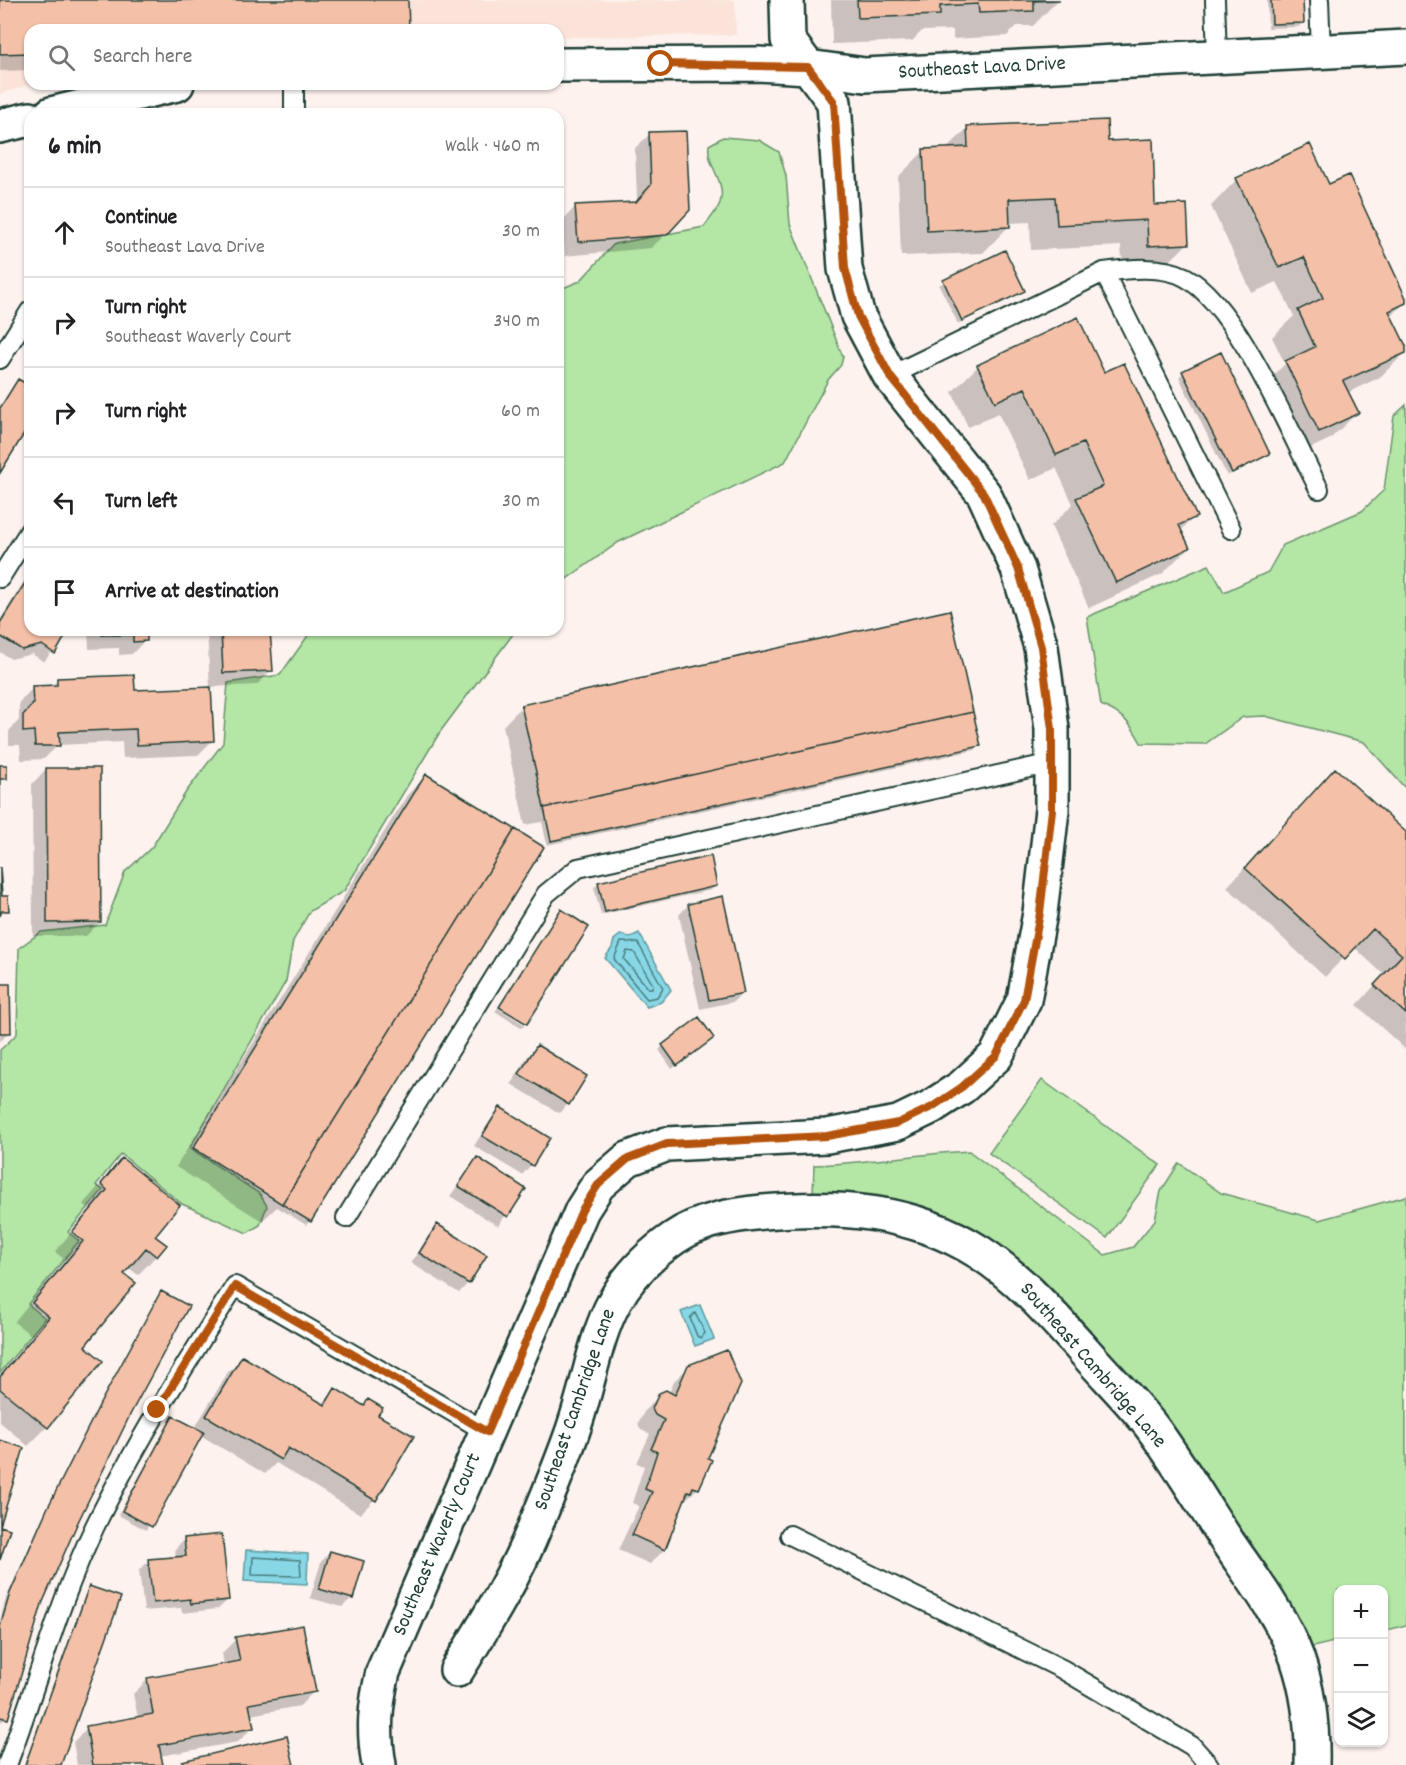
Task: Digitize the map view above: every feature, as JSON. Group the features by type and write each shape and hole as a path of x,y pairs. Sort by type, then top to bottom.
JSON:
{"street":[{"name":"Southeast Waverly Court","path":"379,1765 374,1735 376,1703 383,1672 582,1210 598,1185 628,1159 667,1144 827,1136 898,1123 932,1107 962,1087 996,1056 1024,1000 1044,883 1052,810 1052,729 1041,647 1018,568 984,494 890,376 858,316 845,268 834,102 788,40 787,0"},
{"name":"Southeast Lava Drive","path":"564,65 758,64 808,67 865,75 1406,47"},
{"path":"109,107 159,90"},
{"path":"0,126 24,120"},
{"name":"Southeast Cambridge Lane","path":"457,1670 495,1609 535,1529 574,1429 603,1322 617,1293 635,1269 677,1235 724,1216 811,1208 873,1212 943,1233 976,1250 1006,1271 1041,1303 1150,1425 1271,1607 1296,1656 1306,1692 1313,1735 1311,1765"}],"lane":[{"path":"1215,0 1217,56"},
{"path":"1319,0 1321,51"},
{"path":"294,90 294,108"},
{"path":"890,376 1104,272 1141,267 1185,277 1220,308 1250,354 1319,489"},
{"path":"1104,272 1231,529"},
{"path":"0,359 24,321"},
{"path":"0,578 24,540"},
{"path":"346,1218 546,894 578,868 1052,763"},
{"path":"7,1765 27,1711 50,1635 95,1527 157,1410 235,1286 487,1432"},
{"path":"790,1535 1062,1669 1192,1746 1209,1765"}],"shaded area":[{"path":"0,0 735,0 736,35 564,37 564,24 24,24 24,86 0,94"}],"green space":[{"path":"723,137 759,140 779,152 786,176 790,224 843,357 841,365 828,380 785,462 619,542 564,581 564,288 580,281 614,244 704,227 719,206 721,195 719,181 710,160 709,145"},
{"path":"1406,405 1406,789 1364,742 1265,716 1243,717 1205,744 1141,743 1125,720 1101,705 1087,617 1209,565 1224,592 1268,572 1283,545 1362,511 1384,490 1394,416"},
{"path":"308,636 512,636 440,732 344,891 310,911 293,941 286,981 190,1148 260,1194 267,1206 260,1225 247,1233 182,1204 121,1154 96,1185 103,1190 68,1232 79,1241 28,1304 45,1318 0,1373 0,1050 17,1034 19,948 41,932 105,925 125,872 152,847 186,792 223,743 228,683 280,675"},
{"path":"1042,1080 1160,1165 1107,1238 989,1153"},
{"path":"969,1151 1105,1255 1133,1247 1155,1220 1161,1191 1179,1163 1221,1193 1319,1220 1406,1196 1406,1625 1388,1630 1388,1585 1334,1585 1334,1642 1309,1648 1244,1534 1157,1417 972,1231 925,1208 877,1197 813,1195 814,1165"}],"water":[{"path":"639,933 671,990 661,1002 647,1007 605,958 614,940 620,935 631,937"},
{"path":"700,1305 714,1339 695,1346 681,1312"},
{"path":"246,1550 308,1554 307,1584 244,1581"}],"building":[{"path":"0,0 408,0 409,24 24,24 24,53 0,54"},
{"path":"857,0 1060,0 1034,1 1034,11 979,13 978,4 940,6 940,15 858,18"},
{"path":"1271,0 1303,0 1304,23 1272,24"},
{"path":"1107,120 1108,141 1153,139 1155,205 1187,204 1189,244 1148,246 1147,220 1057,225 1055,197 1009,199 1010,227 927,231 923,149 968,147 967,126"},
{"path":"686,131 690,210 667,235 578,242 575,205 636,202 651,185 649,132"},
{"path":"1310,144 1329,184 1349,175 1406,298 1406,303 1389,311 1406,346 1406,353 1343,381 1359,413 1319,432 1285,361 1315,347 1298,310 1323,298 1304,257 1279,268 1236,178"},
{"path":"1005,250 1025,291 962,321 943,280"},
{"path":"1078,317 1104,372 1124,363 1197,517 1179,525 1190,548 1116,583 1076,498 1103,486 1083,443 1056,455 1025,388 995,402 977,365"},
{"path":"1221,352 1270,454 1232,473 1182,371"},
{"path":"18,379 24,382 24,434 0,473 0,408"},
{"path":"24,585 24,636 66,636 55,654 42,645 22,650 0,636 0,623"},
{"path":"950,610 973,712 544,808 521,705"},
{"path":"133,636 147,636 147,641 133,642"},
{"path":"221,636 270,636 273,671 223,673"},
{"path":"134,675 135,690 211,687 214,741 137,745 136,729 59,732 60,746 35,746 34,731 23,732 23,715 33,704 32,686 57,685 57,678"},
{"path":"973,712 981,746 551,841 544,808"},
{"path":"0,765 7,765 7,779 0,779"},
{"path":"46,768 100,768 101,922 47,923"},
{"path":"1335,768 1406,832 1406,1014 1374,985 1402,955 1373,929 1345,959 1245,868"},
{"path":"426,774 515,829 282,1204 193,1148"},
{"path":"515,829 544,847 311,1222 282,1204"},
{"path":"711,856 717,886 605,912 598,882"},
{"path":"0,867 2,896 8,896 9,911 2,911 0,916"},
{"path":"723,896 744,993 709,1000 688,904"},
{"path":"561,909 589,927 527,1024 499,1007"},
{"path":"0,984 10,984 11,1033 0,1033"},
{"path":"699,1017 714,1038 677,1066 662,1045"},
{"path":"537,1045 587,1076 569,1105 519,1074"},
{"path":"500,1107 550,1138 533,1166 482,1136"},
{"path":"477,1157 526,1189 508,1217 458,1186"},
{"path":"122,1158 180,1205 155,1236 167,1245 157,1257 146,1248 124,1274 136,1283 85,1346 103,1361 48,1428 0,1389 0,1377 49,1317 32,1303 83,1241 72,1232 107,1190 101,1184"},
{"path":"437,1224 487,1255 469,1284 419,1253"},
{"path":"161,1291 189,1306 131,1413 78,1522 42,1604 8,1719 0,1717 0,1627 10,1593 47,1509 103,1398"},
{"path":"727,1350 741,1384 708,1458 712,1460 699,1489 693,1487 691,1492 688,1491 665,1550 632,1535 652,1492 645,1489 657,1452 651,1449 664,1420 655,1415 652,1409 659,1393 666,1390 675,1395 688,1365"},
{"path":"242,1356 325,1405 335,1388 364,1406 368,1399 383,1408 378,1415 414,1436 376,1501 288,1448 281,1460 206,1416"},
{"path":"173,1416 204,1432 152,1527 122,1511"},
{"path":"0,1440 24,1448 0,1526"},
{"path":"0,1526 10,1529 0,1560"},
{"path":"222,1534 229,1600 191,1604 190,1599 153,1603 148,1559 186,1556 184,1538"},
{"path":"330,1551 364,1561 353,1599 319,1589"},
{"path":"89,1586 121,1597 61,1765 25,1765"},
{"path":"303,1625 316,1692 249,1704 254,1728 159,1745 163,1765 93,1765 86,1726 153,1714 147,1678 240,1661 235,1637"},
{"path":"287,1736 294,1765 183,1765 182,1761"}],"route":[{"path":"157,1410 235,1286 487,1432 582,1210 598,1185 628,1159 667,1144 827,1136 898,1123 932,1107 962,1087 996,1056 1024,1000 1040,913 1052,810 1052,729 1041,647 1018,568 984,494 943,438 890,376 858,316 845,268 834,102 808,67 758,64 661,64"}]}
